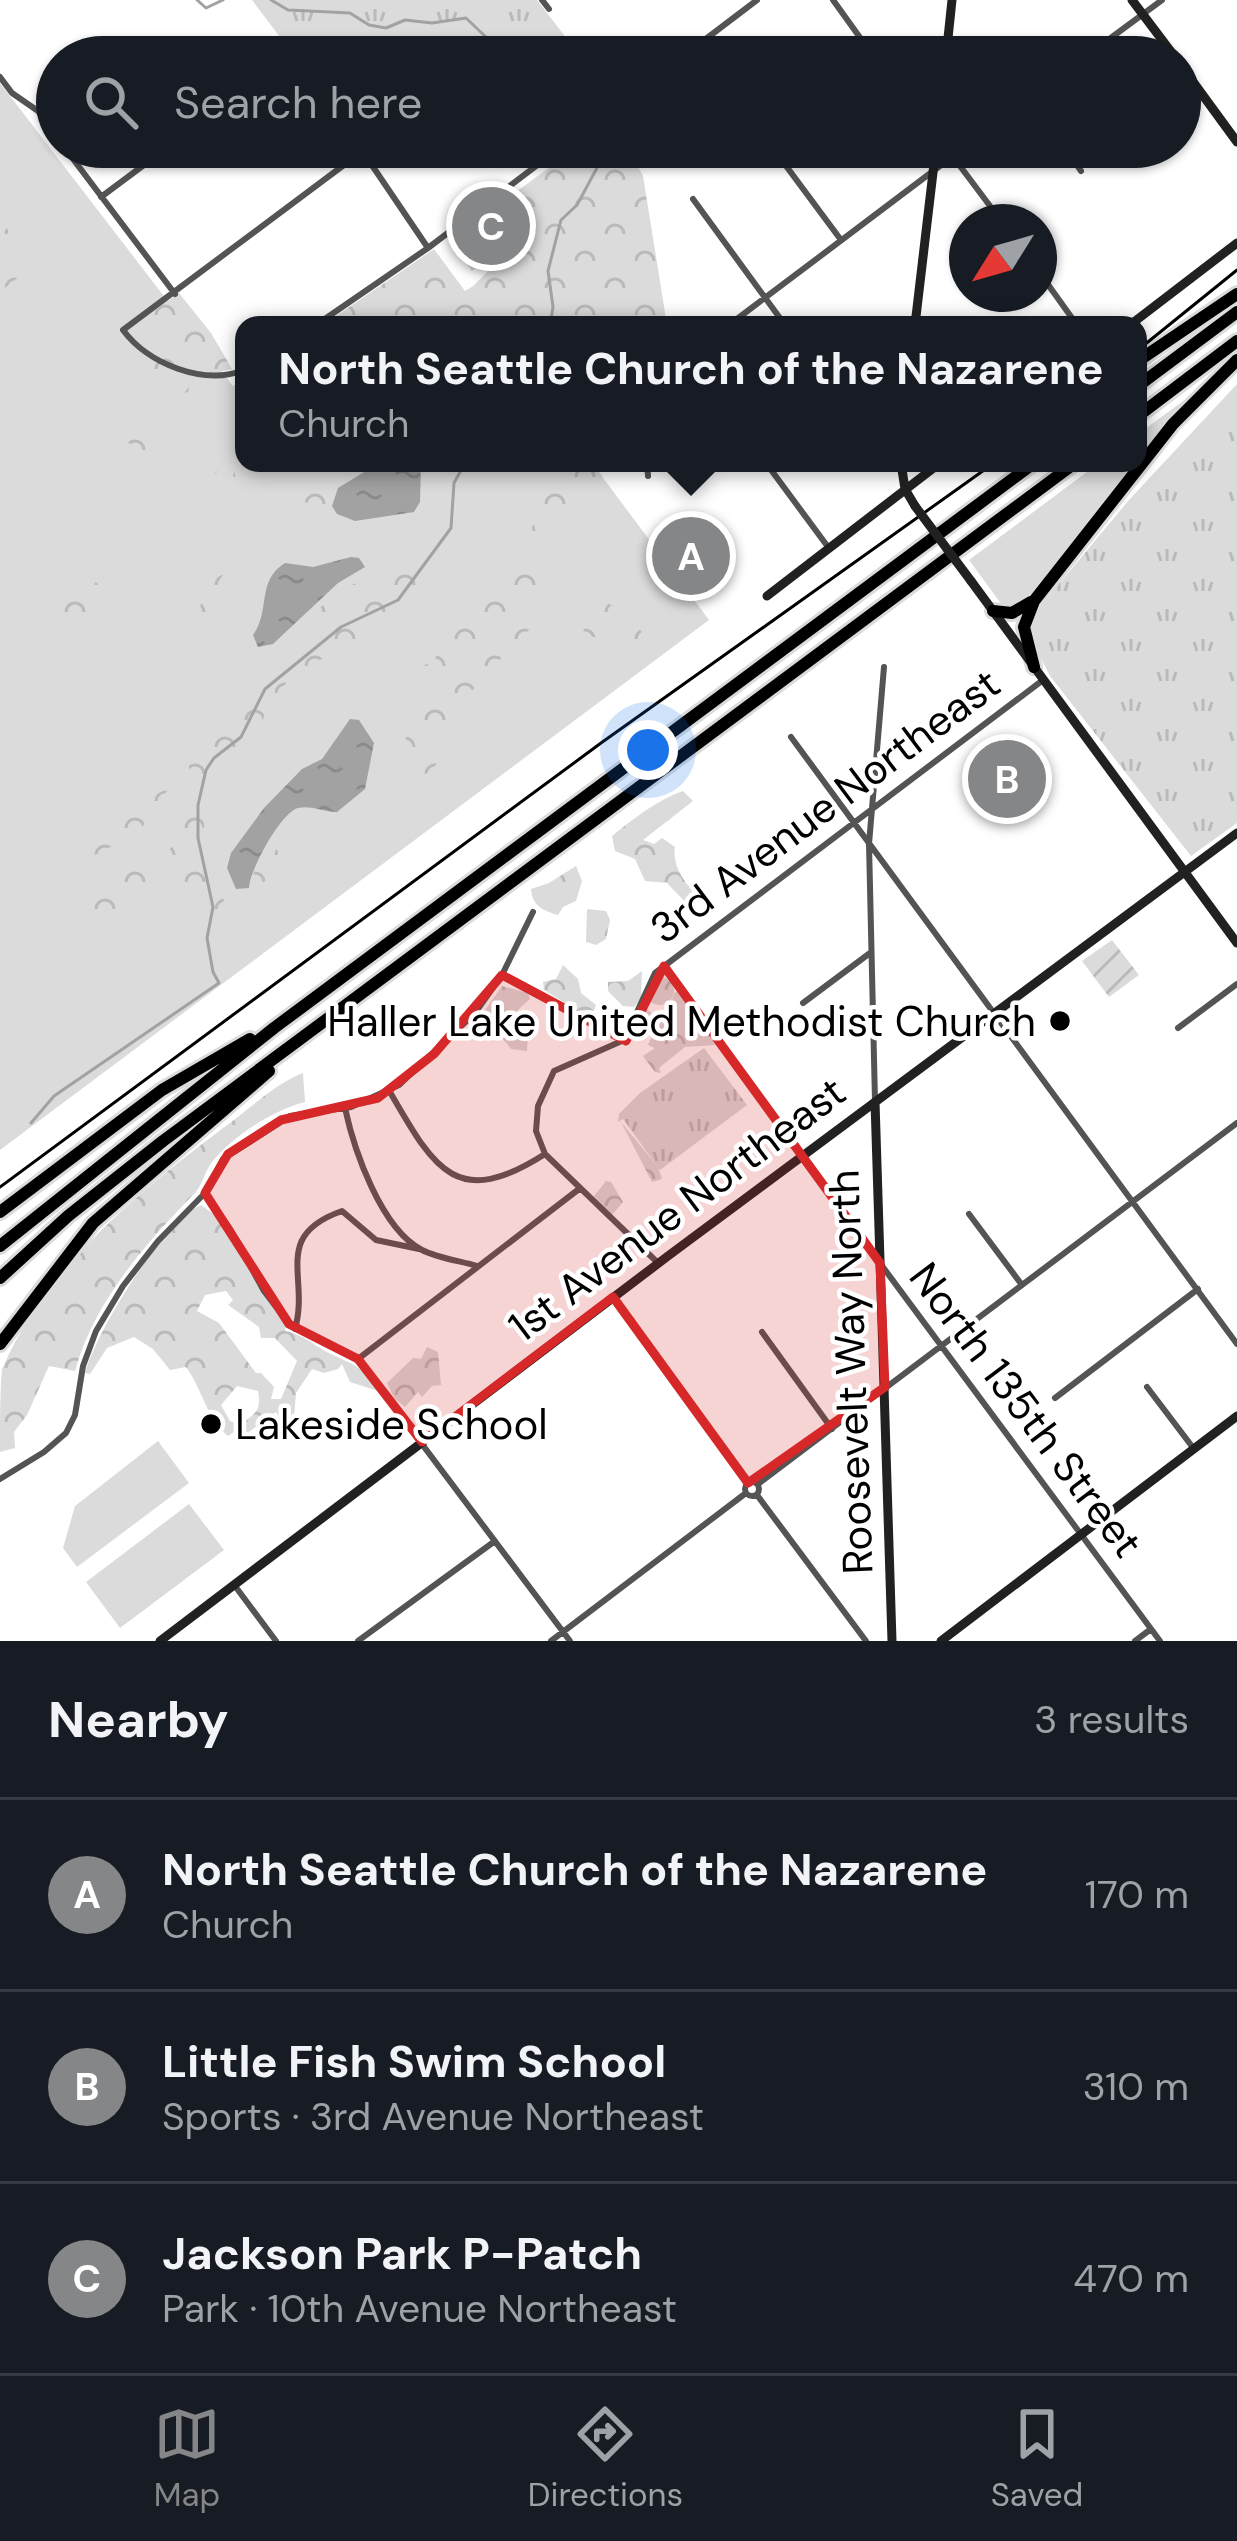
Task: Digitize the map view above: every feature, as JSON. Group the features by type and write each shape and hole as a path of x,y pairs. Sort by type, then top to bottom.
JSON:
{"highway":[{"path":"1147,355 1237,294"},
{"path":"1147,379 1237,312"},
{"path":"1147,409 1237,341"},
{"path":"1147,457 1173,424 1237,361"},
{"path":"0,1246 274,1028 1022,472"},
{"path":"0,1278 93,1195 1063,472"},
{"path":"1034,667 1024,627 1034,601 1135,472"},
{"path":"993,611 1012,613 1034,601"},
{"path":"0,1344 93,1223 328,1018"},
{"path":"0,1212 162,1090 230,1048 274,1028"}],"street":[{"path":"542,0 549,9"},
{"path":"710,36 758,0"},
{"path":"833,0 859,36"},
{"path":"948,36 952,0"},
{"path":"1132,0 1159,36"},
{"path":"1114,36 1162,0"},
{"path":"0,77 12,93 36,110"},
{"path":"1201,93 1237,142"},
{"path":"80,168 175,294"},
{"path":"101,197 140,168"},
{"path":"235,373 203,377 184,371 132,343 123,329 340,168"},
{"path":"377,168 428,248"},
{"path":"329,316 533,168"},
{"path":"788,168 841,240"},
{"path":"741,316 936,168"},
{"path":"962,168 989,204"},
{"path":"916,316 933,170"},
{"path":"693,199 778,316"},
{"path":"1142,316 1237,243"},
{"path":"773,472 828,547"},
{"path":"903,472 910,498 1237,943"},
{"path":"767,596 828,547 910,498 932,472"},
{"path":"875,1102 869,844 884,667"},
{"name":"3rd Avenue Northeast","path":"624,1040 648,982 664,966 1043,680"},
{"path":"791,737 1237,1344"},
{"name":"1st Avenue Northeast","path":"160,1641 1237,833"},
{"path":"0,1479 66,1433 96,1331 123,1286 205,1193 228,1154 281,1120 345,1108 390,1092 464,1026 502,975 533,912"},
{"path":"803,1003 870,953"},
{"name":"North 135th Street","path":"664,966 1160,1641"},
{"path":"502,975 624,1040"},
{"path":"1178,1028 1237,984"},
{"path":"624,1040 560,1067 548,1078 536,1118 537,1138 545,1154 579,1190 658,1263"},
{"path":"390,1092 426,1151 457,1175 490,1182 509,1177 545,1154"},
{"name":"Roosevelt Way North","path":"875,1102 892,1641"},
{"path":"345,1108 352,1138 385,1213 419,1249"},
{"path":"748,1483 758,1484 1237,1124"},
{"path":"358,1359 579,1190"},
{"path":"205,1193 272,1303 295,1329 358,1359 570,1641"},
{"path":"295,1329 296,1254 303,1236 342,1211 376,1240 477,1266"},
{"path":"969,1214 1022,1285"},
{"path":"1054,1398 1198,1289"},
{"path":"551,1641 746,1493 748,1483 613,1298"},
{"path":"762,1332 832,1429"},
{"path":"1147,1387 1194,1449"},
{"path":"940,1641 1237,1415"},
{"path":"758,1484 757,1495 866,1641"},
{"path":"746,1493 757,1495"},
{"path":"358,1641 494,1541"},
{"path":"234,1585 275,1641"},
{"path":"1136,1641 1151,1629"}],"highlighted area":[{"path":"664,966 880,1263 885,1387 748,1483 613,1297 422,1442 358,1359 289,1324 205,1193 228,1154 281,1120 378,1098 434,1054 502,975 626,1041"}],"green space":[{"path":"252,0 537,0 565,36 279,36"},
{"path":"0,83 36,130 36,168 65,168 235,385 235,472 599,472 709,620 0,1150"},
{"path":"548,168 639,168 666,316 336,316 434,249 465,291 473,286 511,248 520,211 512,195"},
{"path":"509,196 518,212 511,242 472,271 450,240"},
{"path":"0,218 32,266 0,292"},
{"path":"179,293 232,369 214,373 194,369 188,392 179,395 137,384 126,346 140,354 163,354 166,348 156,337 150,314"},
{"path":"1237,384 1237,823 1191,856 1050,676 1029,635 1033,615 1129,500"},
{"path":"1194,393 1147,451 1147,427"},
{"path":"124,428 165,449 203,455 217,472 210,479 146,453 115,430"},
{"path":"235,466 235,472 272,478 331,474 336,485 329,509 233,477"},
{"path":"569,472 599,472 603,477 551,537 526,551 539,501 569,482"},
{"path":"1087,472 1130,472 1025,601 1005,609 969,560"},
{"path":"410,560 430,570 436,577 433,585 409,598 388,626 343,645 289,680 268,705 250,755 235,760 214,778 205,804 204,833 206,848 215,855 218,888 224,899 221,913 199,913 202,893 197,885 173,885 100,916 85,908 99,888 169,851 187,820 188,757 193,748 224,727 252,682 290,663 313,615 351,585"},
{"path":"524,561 553,562 553,585 546,605 472,690 460,714 459,734 442,758 419,779 393,781 386,768 400,752 417,711 431,700 405,677 414,668 431,663 497,576 514,572"},
{"path":"210,564 226,570 219,581 228,602 205,629 196,630 203,598 199,580"},
{"path":"91,580 101,585 92,623 60,629 51,611 69,592"},
{"path":"598,600 627,616 648,642 642,647 617,636 602,640 583,633 589,613 586,606"},
{"path":"169,788 134,839 72,865 57,858 84,830"},
{"path":"683,791 693,801 643,840 654,844 662,838 675,847 680,873 697,893 691,908 667,883 645,881 635,859 615,851 612,836"},
{"path":"273,842 290,876 269,876 252,897 235,896 236,891 250,889 256,863"},
{"path":"576,866 582,881 576,901 558,915 540,907 531,889"},
{"path":"587,909 606,911 610,920 606,939 596,945 586,942"},
{"path":"1112,940 1139,975 1109,997 1082,961"},
{"path":"563,965 578,979 581,993 596,1005 593,1013 583,1014 544,990 543,982 556,979"},
{"path":"642,971 641,999 634,1007 623,1006 608,991 608,982 628,981"},
{"path":"660,977 670,981 674,991 670,1001 660,1005 650,1001 646,991 650,981"},
{"path":"502,986 528,993 530,999 512,1015 528,1035 527,1051 511,1049 483,1013"},
{"path":"681,991 715,1045 685,1047 659,1068 661,1073 655,1072 643,1056 655,1048 648,1045 650,1026 639,1021 645,1008 659,1019 667,1013 675,992"},
{"path":"704,1048 747,1105 660,1170 623,1119 618,1122 619,1114 640,1093"},
{"path":"303,1073 305,1102 254,1125 212,1162 197,1190 108,1298 75,1371 49,1366 14,1432 15,1448 0,1452 2,1369 45,1295 72,1261 167,1172 267,1094"},
{"path":"621,1122 658,1167 662,1179 652,1182"},
{"path":"606,1181 623,1202 612,1215 594,1196"},
{"path":"201,1205 215,1215 286,1324 285,1331 358,1367 378,1391 350,1382 342,1364 324,1373 312,1369 296,1393 293,1429 288,1434 276,1412 246,1434 239,1429 228,1436 214,1420 186,1367 170,1370 153,1349 134,1337 107,1348 90,1374 85,1373 102,1332 133,1280 186,1215","holes":["226,1291 233,1300 228,1305 259,1327 261,1338 275,1338 297,1361 281,1399 271,1399 274,1387 256,1373 219,1323 197,1311 205,1295","237,1386 258,1391 259,1397 256,1411 240,1425 230,1421 221,1405"]},
{"path":"427,1347 438,1352 441,1385 432,1386 422,1397 418,1392 405,1407 387,1383 413,1358 421,1359"},
{"path":"158,1441 189,1483 77,1567 63,1548 75,1506"},
{"path":"189,1504 224,1550 120,1628 86,1582"}],"water":[{"path":"364,472 421,472 420,502 414,512 355,521 337,514 332,506 338,488"},
{"path":"359,558 365,567 338,583 273,644 258,647 253,635 276,570 285,563 313,567"},
{"path":"350,719 359,720 374,743 365,789 337,812 303,807 291,812 267,844 249,888 236,889 227,868 231,853 264,808 302,769 322,759"}],"waterway":[{"path":"197,0 206,8 223,0"},
{"path":"271,0 288,10 350,13 369,25 386,28 405,20 432,23 466,18 485,36"},
{"path":"552,316 548,271 561,220 577,205 597,168"},
{"path":"31,1123 54,1096 219,983 207,938 213,907 198,838 198,805 206,770 241,737 265,689 341,627 398,600 451,528 454,483 460,472"}],"tram line":[{"path":"1147,343 1237,270"},
{"path":"0,1187 601,743 981,472"}],"place":[{"name":"Jackson Park P-Patch","path":"491,226"},
{"name":"North Seattle Church of the Nazarene","path":"691,556"},
{"name":"Little Fish Swim School","path":"1007,779"},
{"name":"Haller Lake United Methodist Church","path":"1060,1021"},
{"name":"Lakeside School","path":"211,1424"}]}
